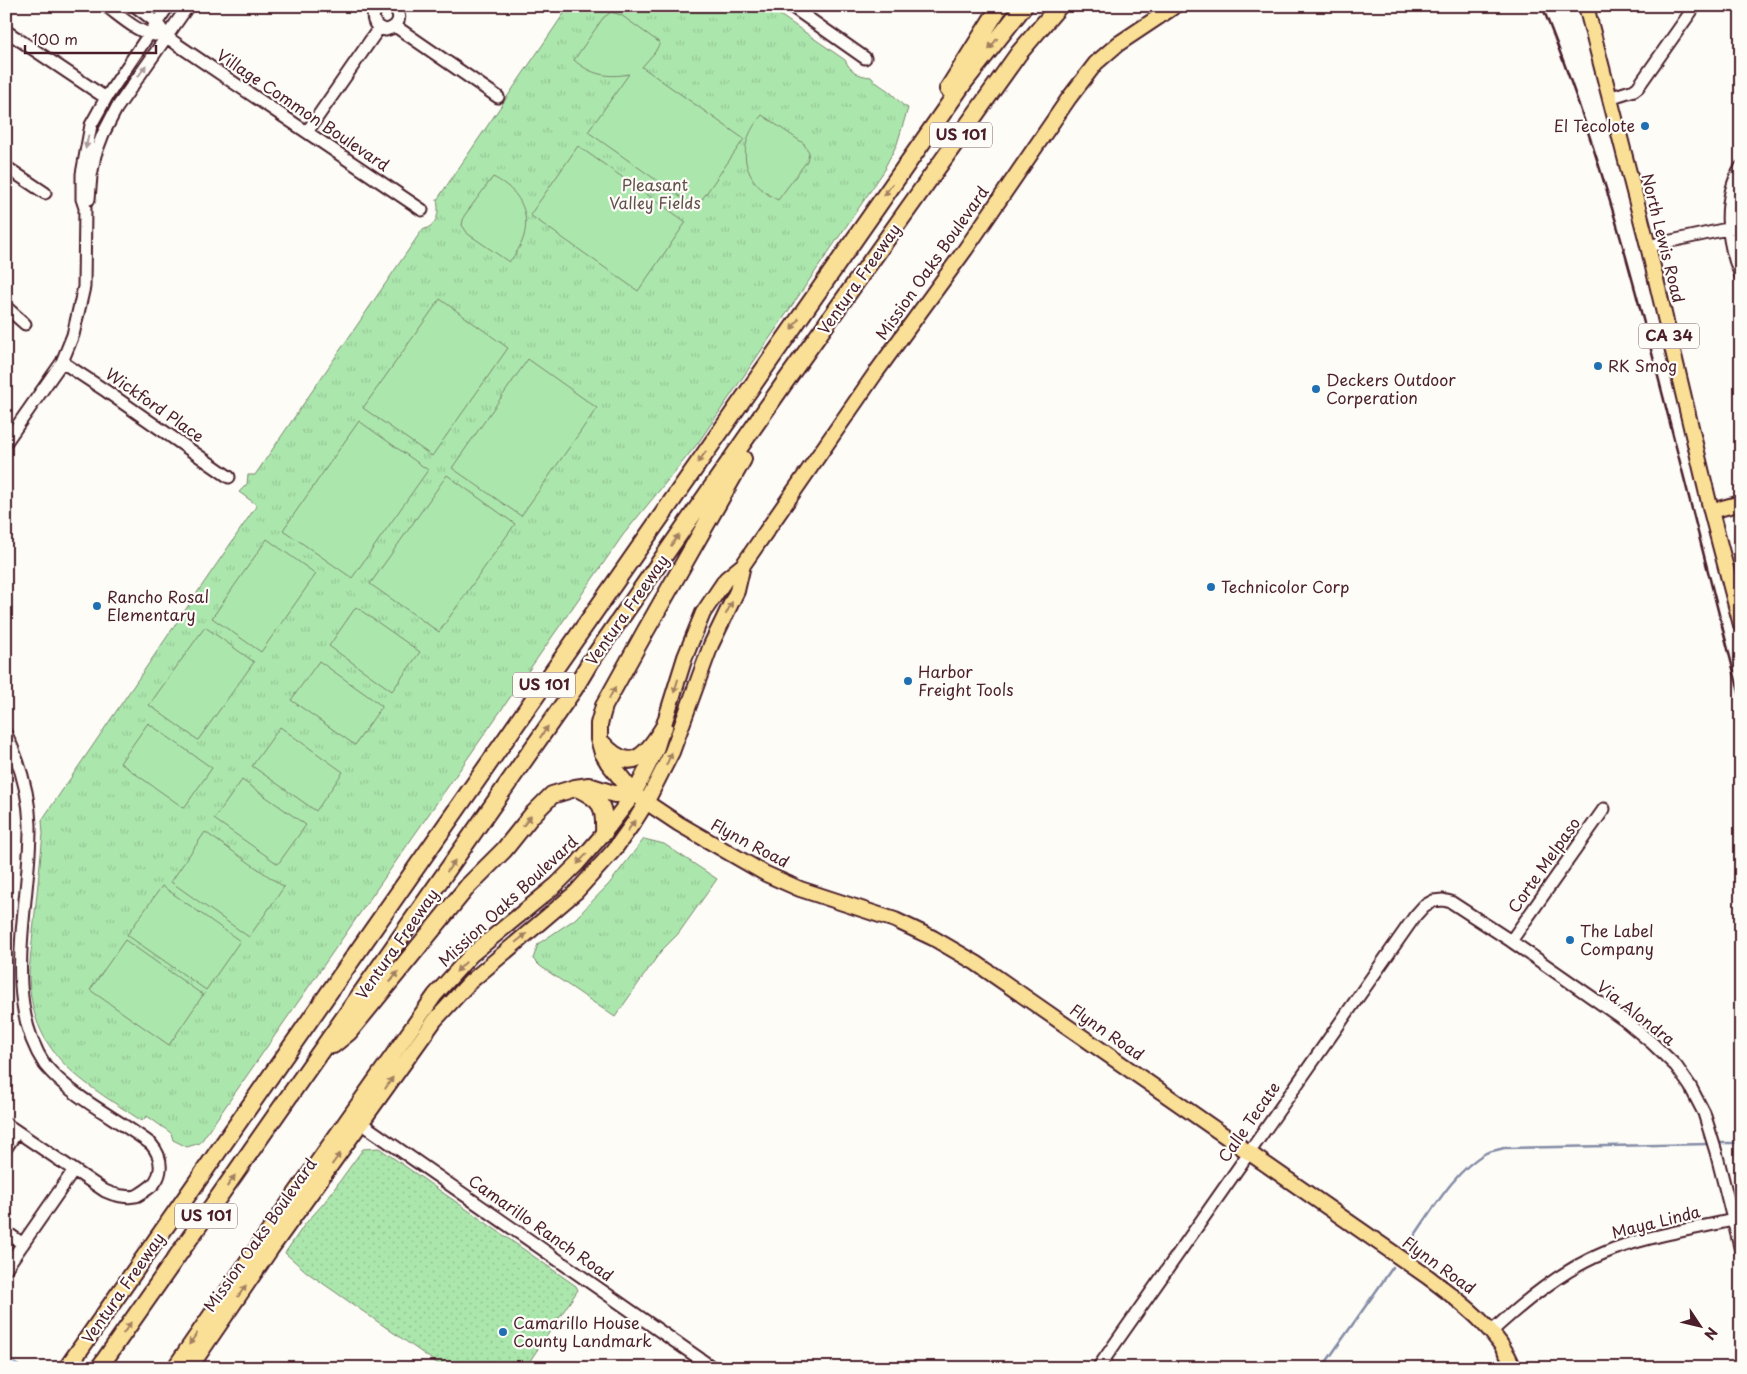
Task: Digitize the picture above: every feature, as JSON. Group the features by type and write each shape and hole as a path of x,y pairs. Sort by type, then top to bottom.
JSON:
{"highway":[{"path":"904,167 959,69 1000,6"},
{"name":"Ventura Freeway","path":"67,1367 904,167 965,81 1024,6"},
{"name":"Ventura Freeway","path":"99,1368 568,698 589,664 785,382 1019,53 1059,6"},
{"path":"640,798 609,763 603,753 599,739 599,724 604,706 785,382"},
{"path":"599,739 609,751 630,760 645,754 664,726"},
{"path":"313,1064 349,1032 468,886 504,850 532,815 552,796 575,788 589,786 614,794 640,798"},
{"path":"575,788 593,796 600,803 605,817 604,833"}],"main road":[{"name":"Mission Oaks Boulevard","path":"190,1368 356,1120 424,1010 448,980 472,955 556,885 604,833 640,798 685,657 703,613 726,579 743,565 877,371 965,250 1069,98 1096,63 1118,44 1175,6"},
{"name":"North Lewis Road","path":"1586,6 1648,246 1711,511 1741,625"},
{"path":"1711,511 1741,503"},
{"name":"Mission Oaks Boulevard","path":"174,1368 307,1177 356,1120 440,1014 470,982 554,912 598,869 614,850 640,798 672,752 711,645 738,591 743,565"},
{"name":"Flynn Road","path":"640,798 766,874 800,889 895,920 961,953 1100,1048 1452,1296 1492,1332 1514,1368"},
{"path":"267,1254 272,1236 303,1192 307,1177"}],"street":[{"name":"Village Common Boulevard","path":"106,6 149,34 167,37"},
{"name":"Village Common Boulevard","path":"134,6 158,23 167,37 422,210"},
{"path":"6,442 62,362 73,335 84,287 85,208 82,191 84,155 91,125 106,98 168,6"},
{"path":"85,208 89,199 91,176 103,134 116,109 188,6"},
{"path":"374,8 374,22 379,28 386,30 396,26 399,17 393,6"},
{"path":"791,6 865,58"},
{"path":"1609,98 1638,87 1695,6"},
{"path":"396,26 498,97"},
{"path":"307,132 379,28"},
{"path":"6,31 106,98"},
{"path":"6,167 45,193"},
{"path":"1741,167 1730,194 1728,208 1732,252 1741,276"},
{"path":"1648,246 1741,226"},
{"path":"6,306 25,324"},
{"name":"Wickford Place","path":"62,362 230,477"},
{"path":"6,734 20,768 30,826 16,984 19,1008 29,1038 45,1064 68,1087 151,1144 159,1155 160,1171 154,1183 148,1189 135,1196 112,1194 6,1124"},
{"name":"Corte Melpaso","path":"1511,941 1604,809"},
{"name":"Via Alondra","path":"1433,901 1443,900 1450,902 1511,941 1642,1034 1681,1073 1704,1113 1741,1251"},
{"name":"Calle Tecate","path":"1098,1368 1415,916 1424,906 1433,901"},
{"name":"Camarillo Ranch Road","path":"356,1120 712,1368"},
{"path":"6,1148 17,1132"},
{"path":"6,1268 74,1170"},
{"name":"Maya Linda","path":"1492,1332 1513,1312 1551,1283 1602,1253 1634,1242 1733,1220"},
{"path":"6,1232 23,1244"}],"green space":[{"name":"Pleasant Valley Fields","path":"569,6 767,6 845,60 855,72 871,77 908,108 897,144 886,168 698,443 623,535 200,1143 187,1147 173,1140 171,1133 147,1116 142,1121 79,1078 49,1045 38,1025 32,1001 29,972 43,834 42,820 257,505 239,492 247,484 248,475 255,475 422,230 431,226 434,222 438,215 437,200"},
{"path":"611,12 621,15 660,43 642,67 744,139 696,208 588,132 629,74 614,76 600,74 587,69 574,60 603,18"},
{"path":"762,115 803,143 809,152 807,161 778,200 756,183 746,162 745,150 748,138"},
{"path":"578,146 686,222 638,291 530,215"},
{"path":"493,177 515,194 525,215 526,227 523,239 509,262 468,234 462,225 464,216"},
{"path":"440,299 508,348 432,456 363,408"},
{"path":"528,359 597,408 521,516 452,468"},
{"path":"359,421 428,470 352,578 283,530"},
{"path":"447,475 515,524 439,632 370,584"},
{"path":"267,539 316,574 261,652 212,618"},
{"path":"356,607 420,652 392,691 329,646"},
{"path":"205,627 254,662 198,740 149,705"},
{"path":"319,661 382,706 355,745 291,700"},
{"path":"148,723 212,768 184,808 120,763"},
{"path":"280,727 343,772 316,811 252,766"},
{"path":"242,780 306,825 278,864 214,819"},
{"path":"205,832 284,887 249,937 171,882"},
{"path":"644,839 664,844 717,879 678,934 661,951 615,1017 540,966 533,959 538,944 575,919 609,884"},
{"path":"162,886 240,941 206,990 127,935"},
{"path":"125,940 203,995 169,1045 90,990"},
{"path":"379,1148 576,1286 578,1290 525,1368 444,1368 308,1273 285,1253 363,1149"}],"water":[{"path":"6,1357 23,1368 6,1368"}],"waterway":[{"path":"1717,1143 1741,1143"},
{"path":"1408,1245 1443,1194 1463,1170 1488,1152 1504,1148 1709,1144"},
{"path":"1322,1368 1393,1267"}],"railway":[{"path":"1542,6 1578,102 1609,199 1650,346 1741,700"}],"place":[{"name":"El Tecolote","path":"1645,126"},
{"name":"RK Smog","path":"1598,366"},
{"name":"Deckers Outdoor Corperation","path":"1316,389"},
{"name":"Technicolor Corp","path":"1211,587"},
{"name":"Rancho Rosal Elementary","path":"97,606"},
{"name":"Harbor Freight Tools","path":"908,681"},
{"name":"The Label Company","path":"1570,940"},
{"name":"Camarillo House County Landmark","path":"503,1332"}]}
